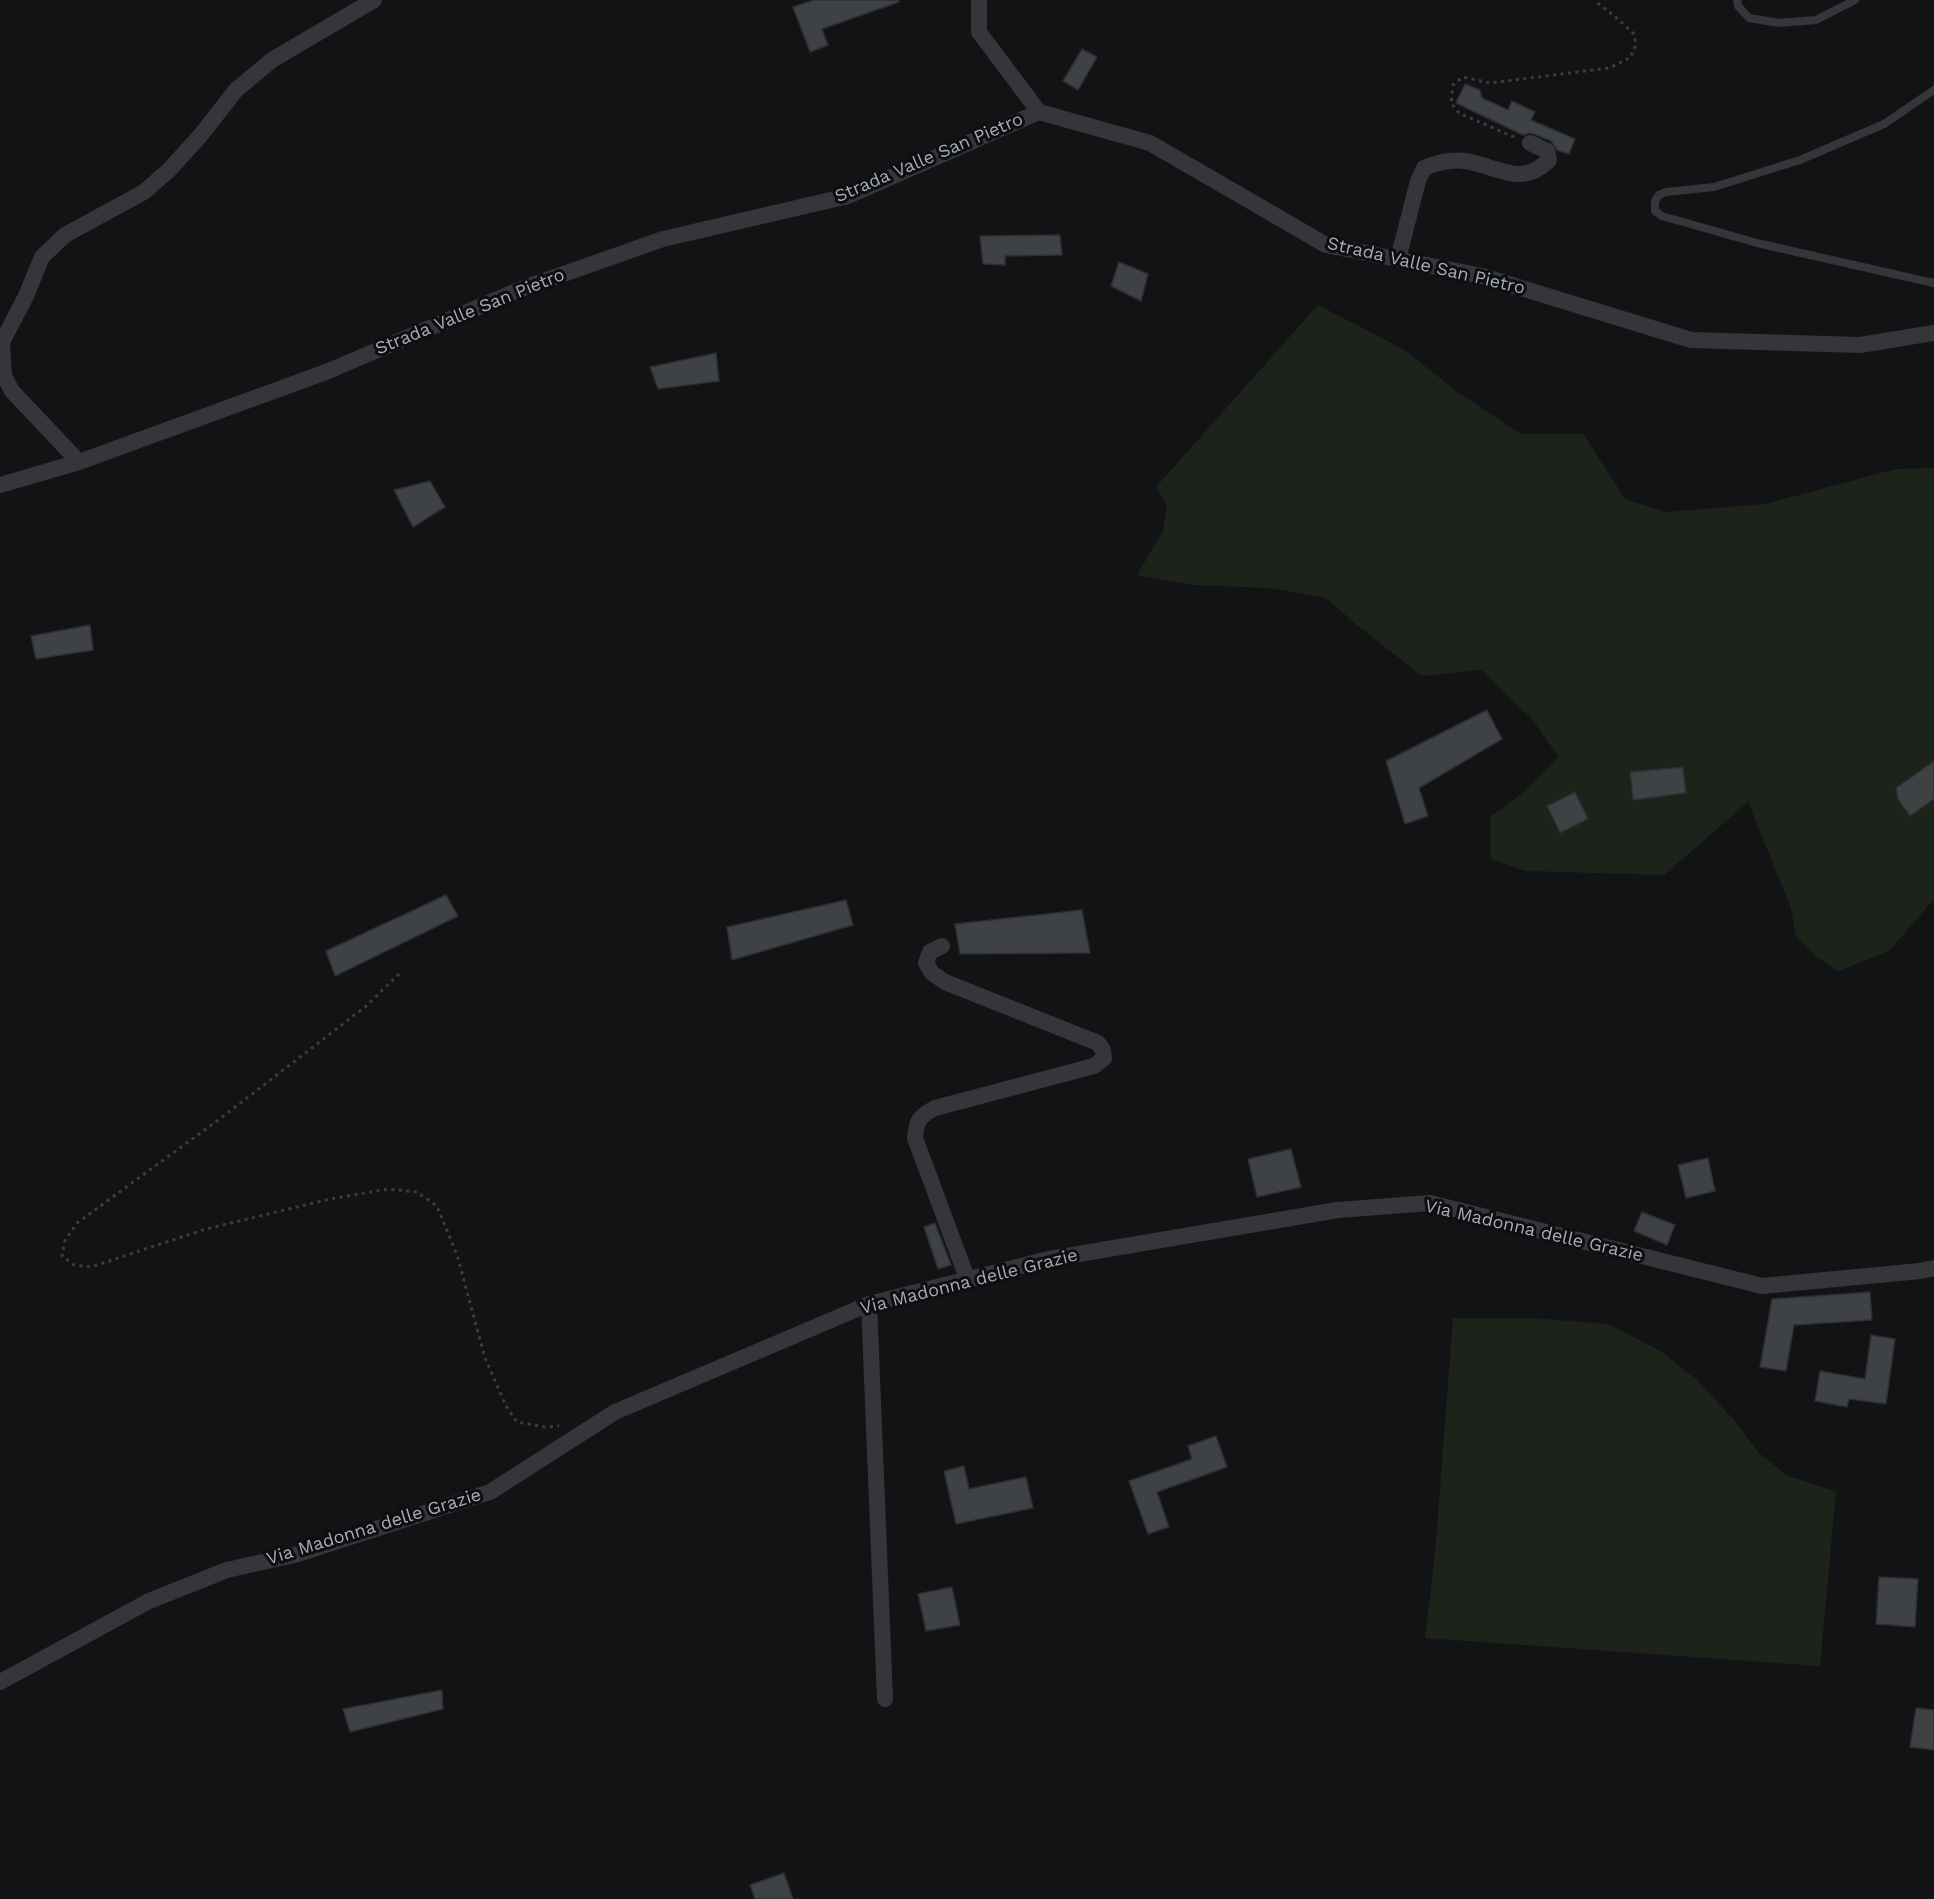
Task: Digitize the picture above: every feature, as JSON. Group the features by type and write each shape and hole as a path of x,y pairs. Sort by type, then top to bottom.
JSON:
{"street":[{"path":"79,462 12,391 4,376 2,342 26,296 42,257 65,236 144,192 169,170 200,136 236,90 272,60 374,0"},
{"path":"979,0 979,33 1039,112"},
{"name":"Strada Valle San Pietro","path":"0,485 79,462 326,372 522,289 652,243 848,196 1039,112 1150,143 1326,245 1482,276 1691,340 1860,345 1934,333"},
{"path":"1398,259 1424,168 1439,161 1464,161 1517,175 1531,173 1549,160 1547,152 1530,143"},
{"path":"942,946 930,952 926,963 932,973 945,982 1098,1043 1103,1050 1104,1058 1094,1066 935,1108 922,1114 916,1126 915,1138 966,1278"},
{"name":"Via Madonna delle Grazie","path":"0,1682 149,1601 227,1570 298,1554 490,1492 615,1412 869,1304 1049,1258 1338,1210 1430,1203 1762,1286 1934,1268"},
{"path":"869,1304 885,1699"}],"lane":[{"path":"1737,0 1738,6 1749,18 1779,23 1816,20 1856,0"},
{"path":"1934,90 1884,124 1800,160 1714,187 1666,192 1659,195 1654,204 1655,210 1662,216 1757,243 1934,283"}],"path":[{"path":"1530,143 1460,113 1451,103 1454,85 1463,77 1490,83 1609,68 1630,58 1636,45 1634,34 1594,0"},
{"path":"399,974 364,1007 221,1118 77,1223 65,1240 62,1256 74,1265 91,1267 206,1229 330,1199 388,1189 417,1192 438,1206 457,1255 485,1358 506,1406 517,1422 545,1427 573,1424 585,1431"}],"shaded area":[{"path":"1318,305 1403,349 1459,393 1521,434 1583,434 1626,500 1667,512 1765,504 1896,469 1934,468 1934,899 1889,951 1838,971 1818,958 1796,936 1791,908 1748,802 1664,875 1526,871 1491,859 1490,817 1520,795 1559,757 1531,718 1481,670 1422,676 1326,598 1271,588 1193,585 1137,575 1163,531 1167,505 1156,487"},
{"path":"1453,1318 1531,1318 1608,1324 1662,1352 1697,1380 1733,1419 1759,1453 1786,1475 1836,1492 1820,1666 1425,1638 1435,1554"}],"building":[{"path":"814,0 899,0 899,2 822,29 828,45 810,52 793,7"},
{"path":"1082,49 1097,57 1078,90 1063,81"},
{"path":"1465,84 1480,90 1482,98 1508,110 1512,101 1535,112 1531,120 1575,139 1569,154 1557,150 1551,141 1534,134 1523,135 1456,103"},
{"path":"1060,235 1062,255 1005,256 1005,265 983,264 980,236"},
{"path":"1119,262 1148,274 1141,301 1111,286"},
{"path":"716,353 719,381 658,389 650,367"},
{"path":"430,481 445,507 413,527 394,490"},
{"path":"90,625 93,650 36,659 31,636"},
{"path":"1487,710 1502,739 1419,788 1428,816 1405,824 1386,761"},
{"path":"1934,761 1934,799 1910,816 1898,799 1896,788"},
{"path":"1683,767 1686,793 1633,800 1630,772"},
{"path":"1575,792 1588,819 1560,833 1547,806"},
{"path":"446,895 458,916 335,976 326,951"},
{"path":"846,900 853,925 732,960 727,927"},
{"path":"1082,910 1090,953 960,954 955,924"},
{"path":"1291,1149 1301,1187 1257,1197 1248,1159"},
{"path":"1708,1158 1715,1191 1686,1198 1678,1165"},
{"path":"1642,1212 1675,1225 1667,1245 1634,1231"},
{"path":"935,1223 951,1265 938,1269 924,1227"},
{"path":"1870,1292 1872,1320 1794,1325 1786,1371 1760,1367 1772,1299"},
{"path":"1871,1335 1895,1339 1886,1404 1849,1399 1847,1407 1815,1401 1820,1371 1865,1379"},
{"path":"1216,1436 1227,1467 1157,1492 1169,1527 1148,1534 1129,1481 1192,1459 1188,1446"},
{"path":"964,1466 969,1489 1026,1477 1033,1508 956,1524 944,1471"},
{"path":"1879,1577 1918,1579 1915,1627 1876,1624"},
{"path":"952,1587 960,1625 926,1631 918,1594"},
{"path":"442,1690 443,1709 350,1732 343,1709"},
{"path":"1916,1708 1934,1710 1934,1750 1910,1747"},
{"path":"784,1873 793,1899 755,1899 750,1885"}]}
